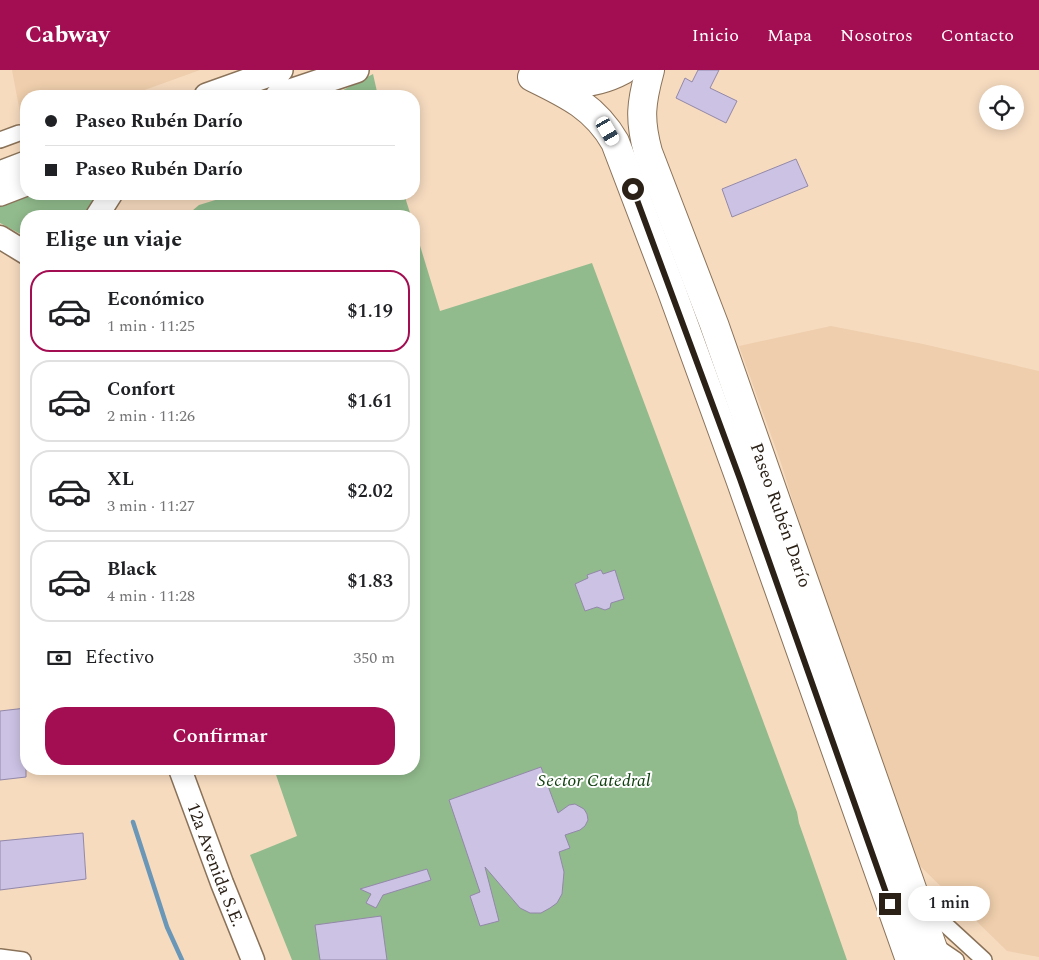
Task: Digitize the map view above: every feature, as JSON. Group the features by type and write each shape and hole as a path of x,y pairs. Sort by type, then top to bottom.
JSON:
{"highway":[{"path":"526,73 566,84 577,84 600,80 623,70"},
{"name":"Paseo Rubén Darío","path":"650,70 641,108 643,134 648,152 714,324 934,952"},
{"name":"Paseo Rubén Darío","path":"526,73 562,91 589,109 615,142 671,288 910,960"}],"main road":[{"path":"224,90 280,70"},
{"path":"296,90 356,70"},
{"path":"0,174 20,166"},
{"path":"0,193 20,185"}],"street":[{"path":"0,140 19,133"},
{"path":"0,237 20,249"},
{"name":"12a Avenida S.E.","path":"182,775 253,960"},
{"path":"914,896 984,960"},
{"path":"934,952 956,960"},
{"path":"0,957 23,960"}],"shaded area":[{"path":"12,70 200,70 145,90 20,90 20,113"},
{"path":"831,326 923,344 1039,371 1039,957 1007,951 916,862 824,602 781,463 739,346"}],"green space":[{"path":"373,74 377,90 343,90"},
{"path":"20,195 20,200 96,200 91,210 20,210 20,234 0,223 0,197"},
{"path":"215,200 406,200 409,210 193,210 199,205"},
{"name":"Sector Catedral","path":"420,246 440,311 592,263 797,812 799,823 847,960 292,960 250,855 297,836 276,775 420,775"}],"building":[{"path":"698,70 719,70 710,88 737,101 726,123 676,98 685,78 692,82"},
{"path":"796,159 808,186 732,217 722,189"},
{"path":"601,570 603,574 615,570 624,599 611,603 610,608 605,610 597,607 585,611 575,584 588,578 587,575"},
{"path":"20,709 20,775 26,775 26,777 0,780 0,711"},
{"path":"541,767 558,813 569,805 575,804 584,809 588,820 580,830 565,835 570,848 559,852 564,872 562,894 557,903 550,908 541,913 530,913 520,908 485,867 499,921 480,926 470,896 480,892 449,800"},
{"path":"83,833 86,879 0,890 0,841"},
{"path":"427,869 431,880 383,895 376,908 366,903 371,894 360,889"},
{"path":"381,916 387,960 320,960 315,925"}],"waterway":[{"path":"133,822 167,927 182,960"}],"route":[{"path":"633,189 740,479 890,904"}]}
